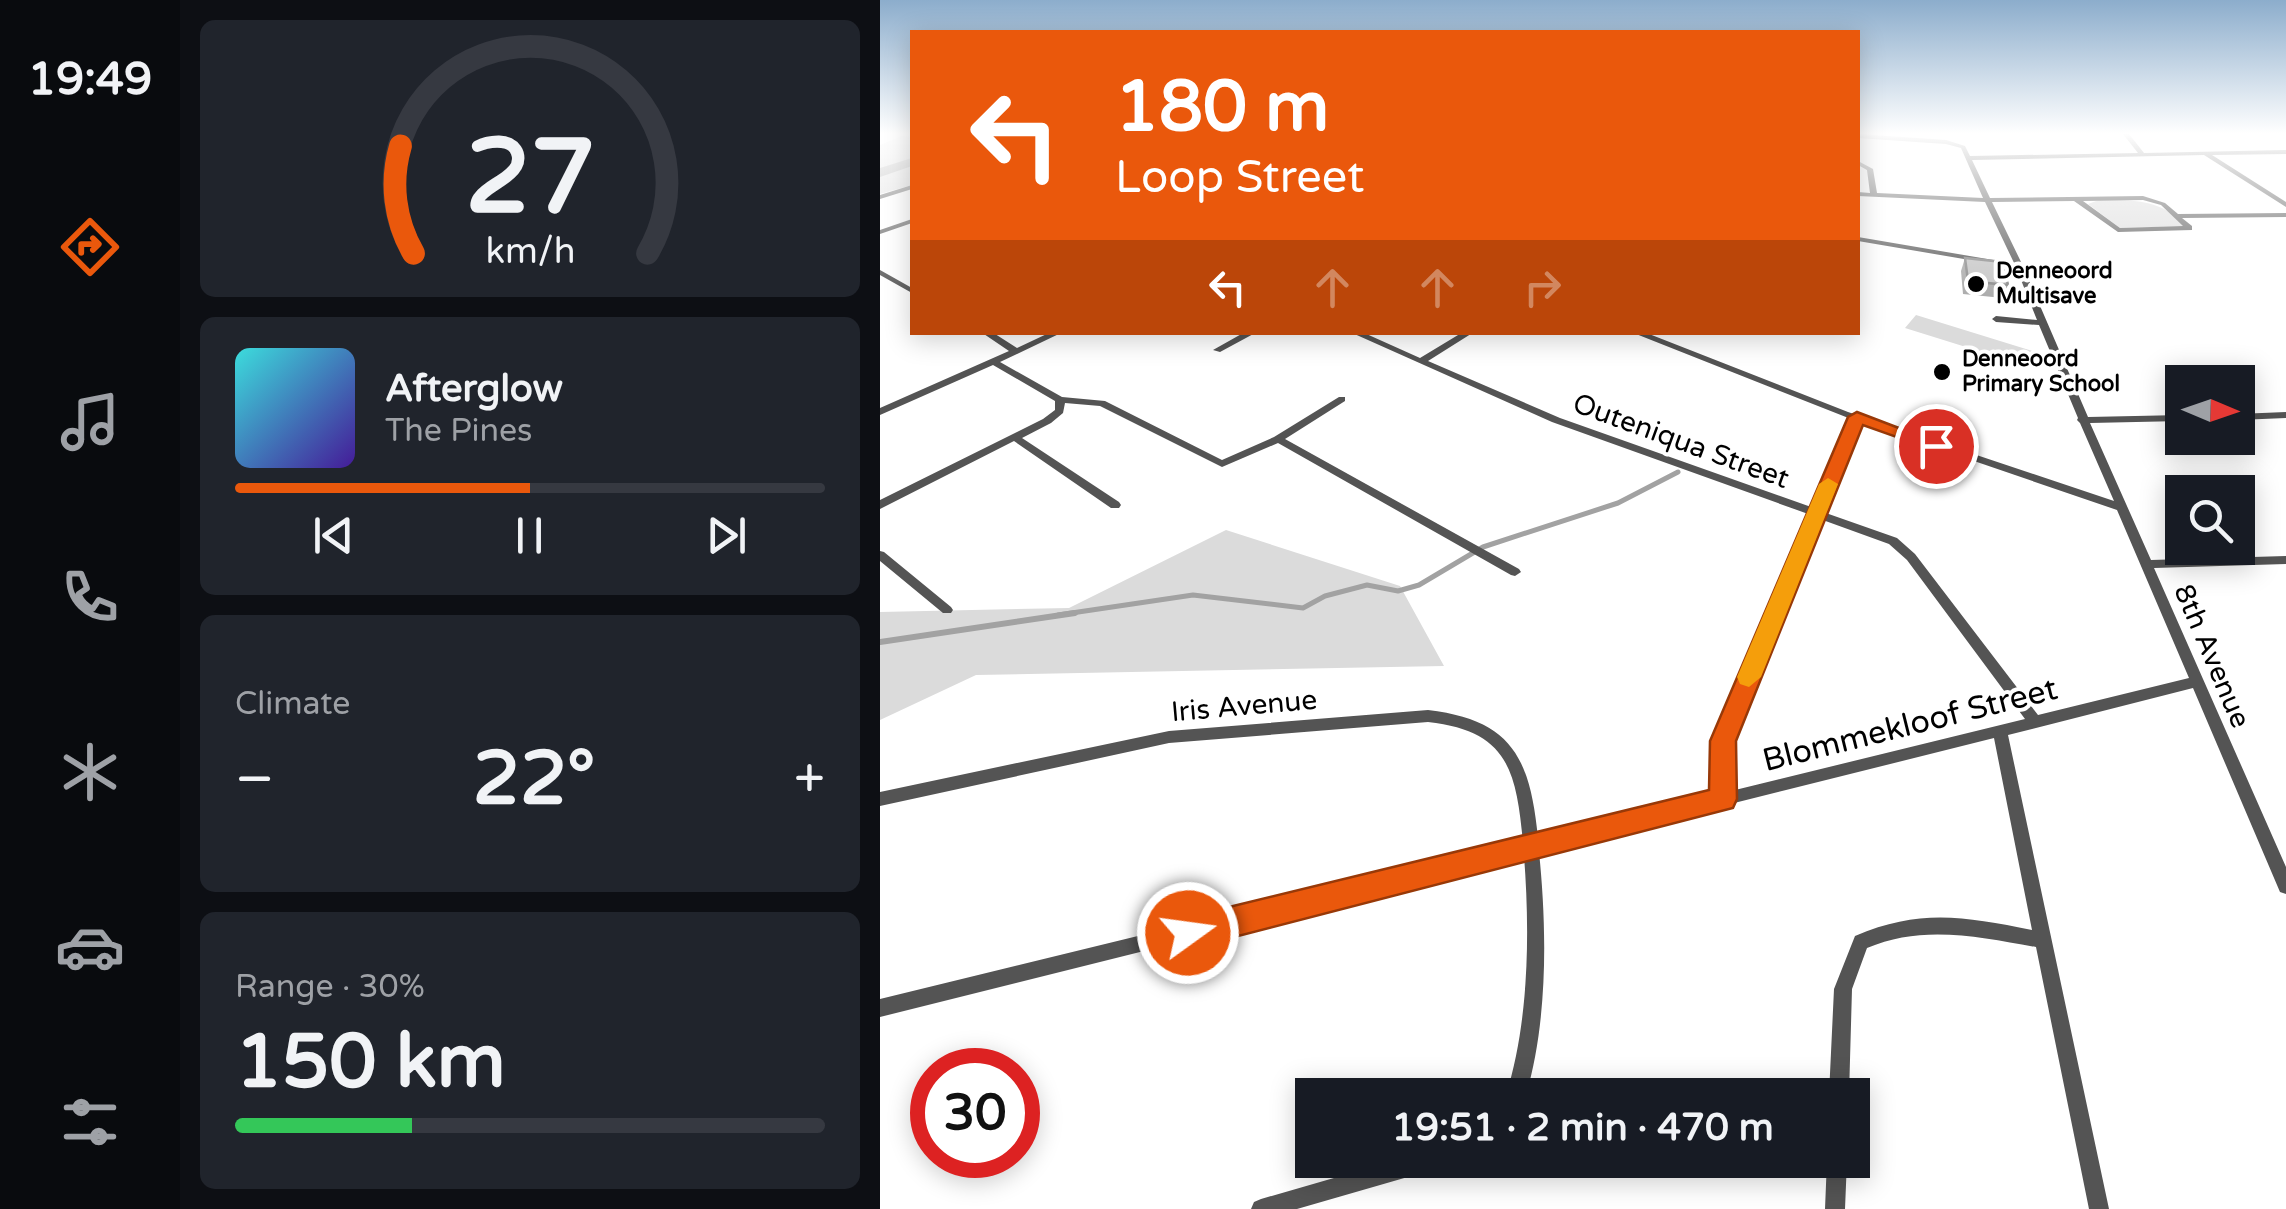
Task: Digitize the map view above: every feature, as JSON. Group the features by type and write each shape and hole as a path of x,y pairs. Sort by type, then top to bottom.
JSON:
{"street":[{"path":"1873,190 1874,195"},
{"name":"8th Avenue","path":"1984,190 2014,268 2042,323 2286,886"},
{"path":"2263,190 2286,205"},
{"path":"1860,194 1988,200 2148,199 2180,216 2286,215"},
{"path":"2076,199 2104,224 2126,232 2188,229 2180,216"},
{"path":"880,232 910,222"},
{"path":"1860,239 2014,268"},
{"path":"880,272 910,290"},
{"path":"1996,319 2042,323"},
{"path":"990,335 1016,351"},
{"path":"880,412 1052,335"},
{"path":"1218,350 1247,335"},
{"name":"Outeniqua Street","path":"1361,335 1556,420 1888,538 1911,557 2036,722"},
{"path":"1421,361 1465,335"},
{"path":"1643,335 1857,417 2121,507"},
{"path":"994,360 1060,400 1102,403 1222,464 1278,439 1342,399"},
{"path":"880,505 1056,415 1060,400"},
{"path":"2255,417 2281,416 2286,432"},
{"path":"1723,799 1723,741 1857,417"},
{"path":"2082,420 2165,418"},
{"path":"1016,438 1115,505"},
{"path":"1278,439 1515,572"},
{"path":"880,554 947,610"},
{"path":"2146,564 2286,560"},
{"name":"Blommekloof Street","path":"880,1008 1535,849 2196,682"},
{"name":"Iris Avenue","path":"880,799 1184,735 1438,717 1483,734 1511,755 1535,849 1527,1055 1521,1078"},
{"path":"2000,732 2099,1209"},
{"path":"1839,1078 1842,989 1861,942 1882,932 1930,925 2043,940"},
{"path":"1261,1209 1369,1178"},
{"path":"1836,1209 1837,1178"}],"shaded area":[{"path":"2099,200 2157,206 2187,226 2120,228 2088,204"},
{"path":"1916,315 2039,353 2030,367 1905,328"},
{"path":"1226,530 1400,586 1444,666 976,675 880,720 880,612 1069,608"}],"building":[{"path":"1965,258 2003,262 2008,285 1968,281"}],"waterway":[{"path":"1058,615 1193,595 1303,608 1325,596 1367,585 1398,591 1419,585 1483,547 1618,503 1678,472"},
{"path":"880,642 1075,613"}],"slow traffic":[{"path":"1749,677 1828,484"}],"place":[{"name":"Denneoord Multisave","path":"1976,284"},
{"name":"Denneoord Primary School","path":"1942,372"}],"route":[{"path":"1188,933 1723,799 1723,741 1857,417 1936,446"}]}
